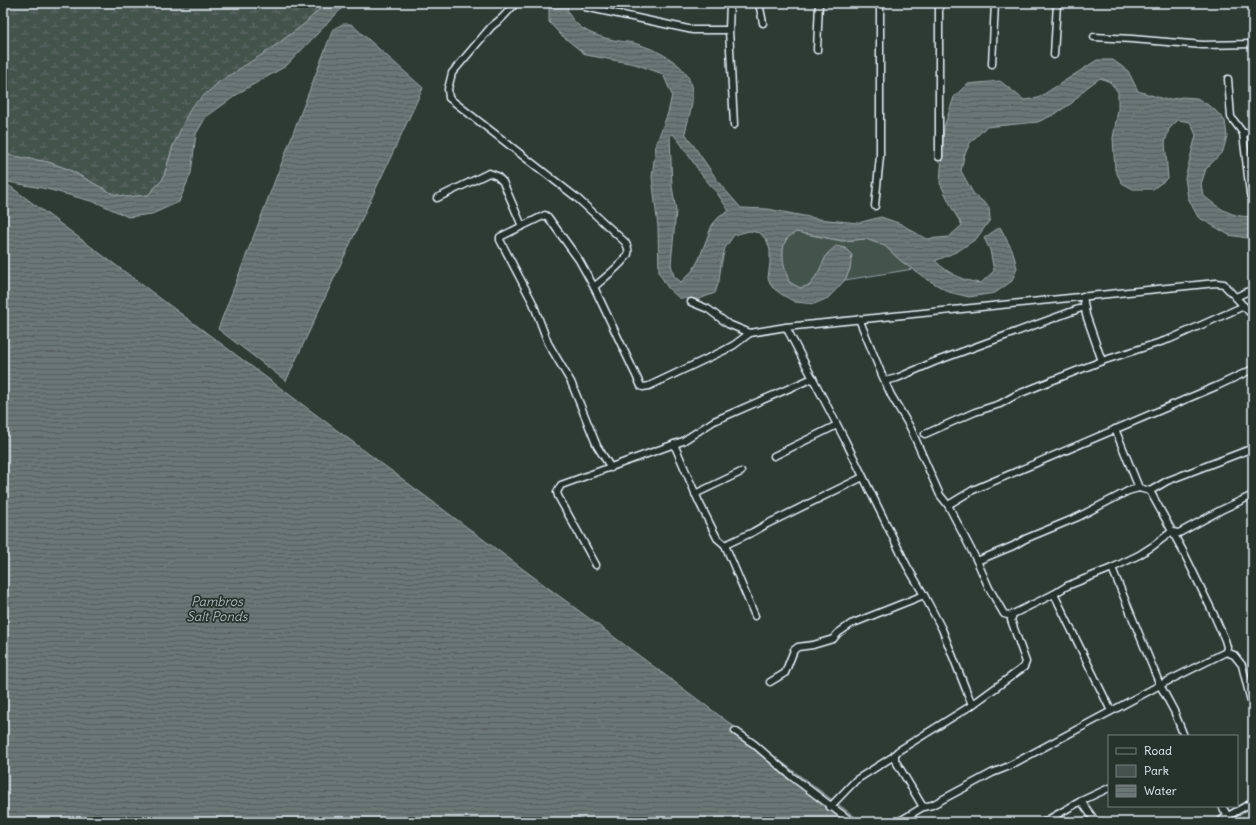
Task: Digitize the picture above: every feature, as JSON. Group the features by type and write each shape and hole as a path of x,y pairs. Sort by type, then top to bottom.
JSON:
{"street":[{"path":"516,3 491,27 452,73 448,88 449,98 576,198 625,242 628,249 627,256 612,272 594,287"},
{"path":"730,3 729,30 734,125"},
{"path":"759,3 763,23"},
{"path":"817,50 819,3"},
{"path":"875,206 880,156 880,3"},
{"path":"939,157 940,3"},
{"path":"992,64 995,3"},
{"path":"1054,55 1057,3"},
{"path":"585,7 693,30 729,30"},
{"path":"1094,37 1203,45 1253,44"},
{"path":"1228,78 1231,117 1243,133 1250,194 1253,194"},
{"path":"1243,133 1253,133"},
{"path":"437,198 489,173 497,176 503,182 522,226"},
{"path":"611,468 597,446 571,382 548,343 533,303 500,240 500,237 543,216 548,217 575,254 594,287 641,386 643,387 650,386 734,346 750,333 786,327 1216,283 1224,284 1253,316"},
{"path":"1236,297 1253,289"},
{"path":"1083,296 1089,326 1102,361"},
{"path":"691,302 708,309 728,324 750,333"},
{"path":"926,434 975,412 1000,404 1024,392 1102,361 1170,339 1244,306"},
{"path":"885,381 897,378 934,362 1084,307"},
{"path":"859,319 885,381 910,427 940,495 948,505 989,588 1004,614 1012,616"},
{"path":"786,327 863,476 907,566 942,629 972,706"},
{"path":"948,505 972,490 1217,386 1253,369"},
{"path":"596,565 561,502 557,492 561,485 683,441 714,421 813,378"},
{"path":"774,456 837,425"},
{"path":"1115,429 1139,488"},
{"path":"674,444 695,494 717,538 725,545 756,616"},
{"path":"977,561 1078,517 1139,488 1150,491 1167,481 1253,448"},
{"path":"695,494 741,472"},
{"path":"725,545 863,476"},
{"path":"1150,491 1171,532 1184,553 1225,640 1227,647 1226,652"},
{"path":"830,807 856,780 894,756 898,751 972,706 1024,667 1026,662 1012,625 1012,616 1016,611 1087,577 1112,568 1153,546 1171,532 1179,533 1221,510 1253,495"},
{"path":"1112,568 1160,685 1184,735"},
{"path":"1054,594 1111,711"},
{"path":"770,682 785,673 794,650 798,647 813,645 833,639 850,624 924,595"},
{"path":"898,822 923,807 932,805 1226,652 1234,655 1242,665 1253,710"},
{"path":"735,731 754,744 830,807 852,822"},
{"path":"894,756 923,807"},
{"path":"1044,822 1081,801 1108,788"},
{"path":"1081,801 1096,822"},
{"path":"1218,822 1253,802"},
{"path":"1223,807 1231,822"}],"green space":[{"path":"3,3 326,3 303,25 269,50 173,146 163,179 148,195 127,197 113,194 68,169 48,162 3,154"},
{"path":"796,232 842,241 866,239 885,246 901,261 913,269 845,280 850,269 818,273 810,286 800,288 789,282 784,267 783,256 786,240"}],"water":[{"path":"326,3 347,3 286,66 242,91 206,117 196,134 191,173 179,202 152,214 128,217 98,203 47,189 3,181 3,154 48,162 68,169 113,194 127,197 148,195 163,179 173,146 191,107 219,82 269,50 303,25"},
{"path":"549,3 568,3 569,14 577,25 588,32 606,38 635,43 652,49 676,63 687,75 692,88 692,101 685,133 720,184 741,208 768,209 819,219 858,223 881,217 901,224 926,239 949,237 962,225 940,183 944,127 954,97 967,84 1000,81 1024,100 1038,98 1097,60 1113,60 1128,71 1138,91 1167,100 1182,97 1197,98 1214,109 1225,121 1227,136 1223,151 1206,169 1201,184 1203,195 1220,208 1232,214 1239,216 1253,216 1253,239 1229,235 1198,217 1188,198 1185,178 1196,135 1190,122 1178,120 1169,129 1165,142 1168,178 1153,189 1133,189 1122,183 1115,170 1113,138 1118,110 1118,92 1110,82 1100,78 1085,89 1072,103 1053,115 1038,122 986,127 970,143 964,156 961,171 973,193 989,207 990,220 976,239 958,251 935,261 956,276 968,281 981,283 994,271 990,250 984,238 1000,227 1013,252 1017,268 1012,281 995,293 969,297 949,292 925,278 901,261 885,246 866,239 843,241 796,232 786,240 783,256 784,267 789,282 800,288 810,285 818,273 827,254 836,246 845,248 852,255 850,269 845,280 828,298 814,304 795,302 772,287 768,278 770,250 767,241 760,233 749,231 734,235 725,248 719,281 715,293 699,299 679,298 668,288 659,273 658,227 652,177 656,144 668,113 672,95 663,74 635,64 586,55 560,34 549,22","holes":["673,134 701,174 717,193 729,211 719,217 712,225 699,259 693,270 681,282 674,276 671,264 676,211 672,186 670,136"]},
{"path":"343,24 351,24 423,88 286,381 218,329 333,29"},
{"name":"Pambros Salt Ponds","path":"3,181 862,822 3,822"}]}
